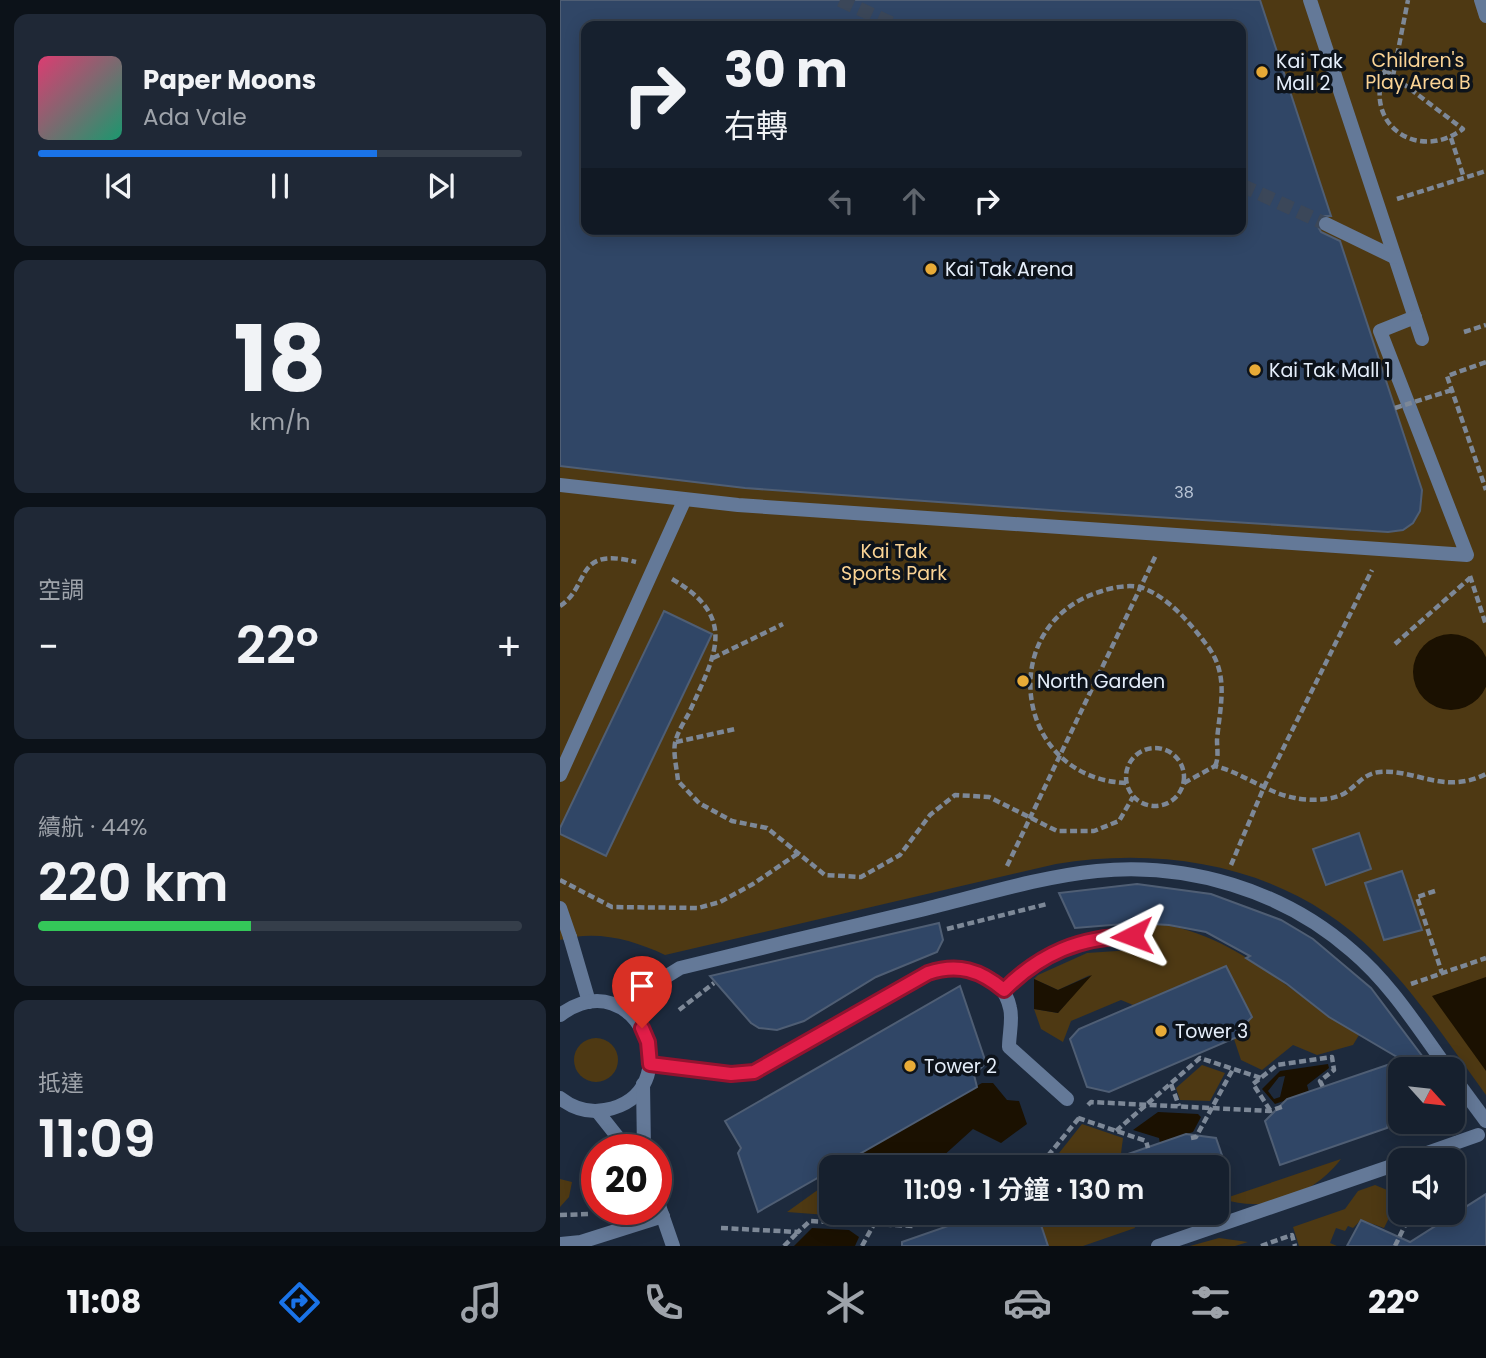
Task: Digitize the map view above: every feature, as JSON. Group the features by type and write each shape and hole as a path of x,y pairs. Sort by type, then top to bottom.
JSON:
{"street":[{"path":"1310,0 1422,340"},
{"path":"1481,0 1486,16"},
{"path":"1326,224 1394,257"},
{"path":"560,485 684,501 1467,555 1380,331 1415,317"},
{"path":"560,775 684,501"},
{"path":"629,1013 640,992 680,968 1057,878 1122,870 1175,872 1224,882 1287,907 1320,927 1351,950 1391,990 1439,1057"},
{"path":"560,908 589,1002"},
{"path":"1004,990 1039,959 1060,948 1084,940 1132,936"},
{"path":"650,1064 731,1074 754,1072 940,969 965,968 978,972 1004,990 1011,1009 1009,1047 1067,1099"},
{"path":"560,1015 589,1002 605,1002 629,1013 642,1028 648,1042 650,1064 643,1084 643,1134"},
{"path":"560,1098 579,1109 597,1111 623,1104 643,1084"},
{"path":"1465,1093 1486,1121"},
{"path":"597,1111 615,1134"},
{"path":"1441,1148 1478,1135"},
{"path":"1158,1246 1388,1167"},
{"path":"560,1244 582,1244 637,1225"},
{"path":"666,1225 673,1246"}],"path":[{"path":"1393,76 1408,0"},
{"path":"1385,70 1463,129 1451,138 1438,142 1410,140 1389,124 1382,112 1379,89 1385,70"},
{"path":"1451,138 1464,178"},
{"path":"1377,205 1486,171"},
{"path":"1464,332 1486,325"},
{"path":"1486,362 1447,376 1486,490"},
{"path":"1395,408 1452,390"},
{"path":"995,892 1166,536"},
{"path":"1224,882 1264,787 1381,551"},
{"path":"1467,555 1470,578 1486,625"},
{"path":"560,606 587,566 614,556 652,568 688,589 708,607 717,627 712,658 675,743 678,781 699,803 732,821 767,828 800,852 825,875 861,877 900,855 930,815 955,795 989,797 1057,831 1094,831 1119,821 1133,797"},
{"path":"1395,644 1470,578"},
{"path":"1126,783 1104,782 1079,772 1058,756 1041,734 1032,709 1029,682 1034,655 1046,631 1064,611 1087,596 1113,588 1140,587 1162,599 1195,630 1215,659 1222,677 1223,706 1215,766"},
{"path":"712,658 783,624"},
{"path":"675,743 735,729"},
{"path":"1184,783 1182,765 1177,757 1162,748 1142,750 1129,764 1126,783 1133,797 1145,805 1165,805 1174,800 1184,783 1215,766"},
{"path":"1215,766 1294,798 1332,798 1348,792 1358,780 1379,772 1426,781 1456,782 1486,774"},
{"path":"560,880 612,907 698,908 731,896 800,852"},
{"path":"1435,891 1417,897 1442,974"},
{"path":"941,930 1057,901"},
{"path":"1391,990 1486,958"},
{"path":"679,1010 715,982"},
{"path":"1270,1111 1253,1084 1277,1065 1332,1057 1334,1070 1320,1080 1322,1087"},
{"path":"1116,1131 1200,1058 1261,1078"},
{"path":"1191,1138 1196,1137 1233,1069"},
{"path":"1170,1083 1179,1106"},
{"path":"1048,1155 1091,1102 1270,1111 1284,1106"},
{"path":"1078,1118 1146,1141 1148,1147"},
{"path":"784,1246 810,1221 819,1221"},
{"path":"862,1246 873,1225"},
{"path":"894,1225 915,1225"},
{"path":"1395,1246 1405,1225"},
{"path":"722,1228 798,1232"},
{"path":"1261,1246 1292,1236 1295,1246"}],"green space":[{"name":"Kai Tak Sports Park","path":"560,0 1486,0 1486,1095 1465,1066 1465,1057 1459,1057 1406,987 1375,953 1342,924 1306,901 1268,882 1185,861 1099,859 1056,864 665,955 639,944 587,936 560,940"},
{"path":"1148,923 1178,928 1233,950 1359,1035 1353,1045 1317,1055 1293,1045 1262,1070 1241,1060 1234,1039 1240,1035 1239,1025 1250,1013 1229,972 1207,974 1133,1005 1121,1000 1071,1021 1063,1042 1041,1029 1034,1009 1058,1013 1090,975 1058,990 1034,979 1038,975 1087,953 1146,949"},
{"path":"596,1038 611,1045 618,1060 611,1075 596,1082 581,1075 574,1060 581,1045"},
{"path":"1202,1065 1225,1073 1210,1101 1180,1100 1176,1088"},
{"path":"1082,1124 1123,1138 1121,1155 1057,1155"},
{"path":"1341,1159 1317,1182 1288,1198 1256,1204 1229,1200 1229,1197"},
{"path":"560,1179 572,1182 569,1197 560,1207"},
{"path":"1375,1185 1388,1190 1388,1220 1384,1228 1361,1220 1353,1228 1348,1226 1345,1231 1336,1228 1330,1243 1337,1246 1299,1246 1293,1227 1345,1209 1358,1191"},
{"path":"819,1189 819,1214 787,1212"},
{"path":"1041,1225 1134,1225 1135,1228 1083,1246 1048,1246"},
{"path":"1219,1238 1248,1242 1235,1246 1190,1246"}],"shaded area":[{"path":"1451,634 1465,637 1478,645 1486,658 1486,686 1478,699 1465,707 1451,710 1437,707 1424,699 1416,686 1413,672 1416,658 1424,645 1437,637"},
{"path":"1092,975 1058,1013 1034,1009 1034,979 1058,990"},
{"path":"1486,977 1486,1071 1432,996"},
{"path":"1328,1064 1329,1068 1307,1085 1309,1092 1275,1104 1262,1089 1280,1071","holes":["1285,1076 1280,1097 1274,1099 1268,1091 1279,1077"]},
{"path":"982,1083 993,1083 1007,1100 1019,1101 1027,1124 1001,1143 973,1129 944,1155 856,1155"},
{"path":"1158,1112 1198,1114 1201,1117 1193,1132 1160,1143 1159,1138 1133,1130"},
{"path":"812,1228 849,1230 859,1237 855,1246 794,1246"}],"building":[{"name":"Kai Tak Arena","path":"560,0 1260,0 1331,216 1321,216 1317,225 1321,232 1340,241 1422,490 1420,511 1413,523 1403,530 1388,532 745,488 560,466"},
{"path":"664,611 712,634 606,856 560,834 560,828"},
{"path":"1359,833 1371,869 1326,885 1313,849"},
{"path":"1402,871 1422,930 1384,940 1365,883"},
{"path":"1137,884 1211,894 1281,920 1313,939 1371,988 1423,1057 1397,1057 1329,1017 1287,984 1246,958 1250,956 1206,932 1169,925 1136,923 1075,928 1059,893"},
{"path":"939,923 943,940 937,952 876,977 804,1021 777,1030 759,1028 751,1023 710,976"},
{"name":"Tower 3","path":"1226,966 1252,1017 1241,1028 1242,1035 1109,1092 1087,1087 1070,1039 1079,1029"},
{"path":"960,986 986,1063 974,1075 977,1087 858,1155 819,1155 819,1177 758,1212 738,1153 741,1148 725,1121"},
{"path":"1388,1065 1387,1128 1280,1165 1265,1121 1287,1099"},
{"path":"1186,1134 1216,1138 1222,1155 1125,1155"},
{"path":"1486,1194 1486,1246 1347,1246 1361,1220 1410,1242 1437,1225 1465,1225 1465,1207"},
{"path":"951,1225 1041,1225 1048,1246 902,1246 902,1242"}],"tunnel":[{"path":"840,0 886,21"},
{"path":"1246,187 1326,224"}],"place":[{"name":"Kai Tak Mall 2","path":"1262,72"},
{"name":"Kai Tak Arena","path":"931,269"},
{"name":"Kai Tak Mall 1","path":"1255,370"},
{"name":"North Garden","path":"1023,681"},
{"name":"Tower 3","path":"1161,1031"},
{"name":"Tower 2","path":"910,1066"}],"route":[{"path":"642,1028 648,1042 650,1064 746,1074 754,1072 928,973 940,969 965,968 990,978 1004,990 1039,959 1060,948 1108,936 1132,936"}],"park label":[{"name":"Children's Play Area B","path":"1418,71"}]}
